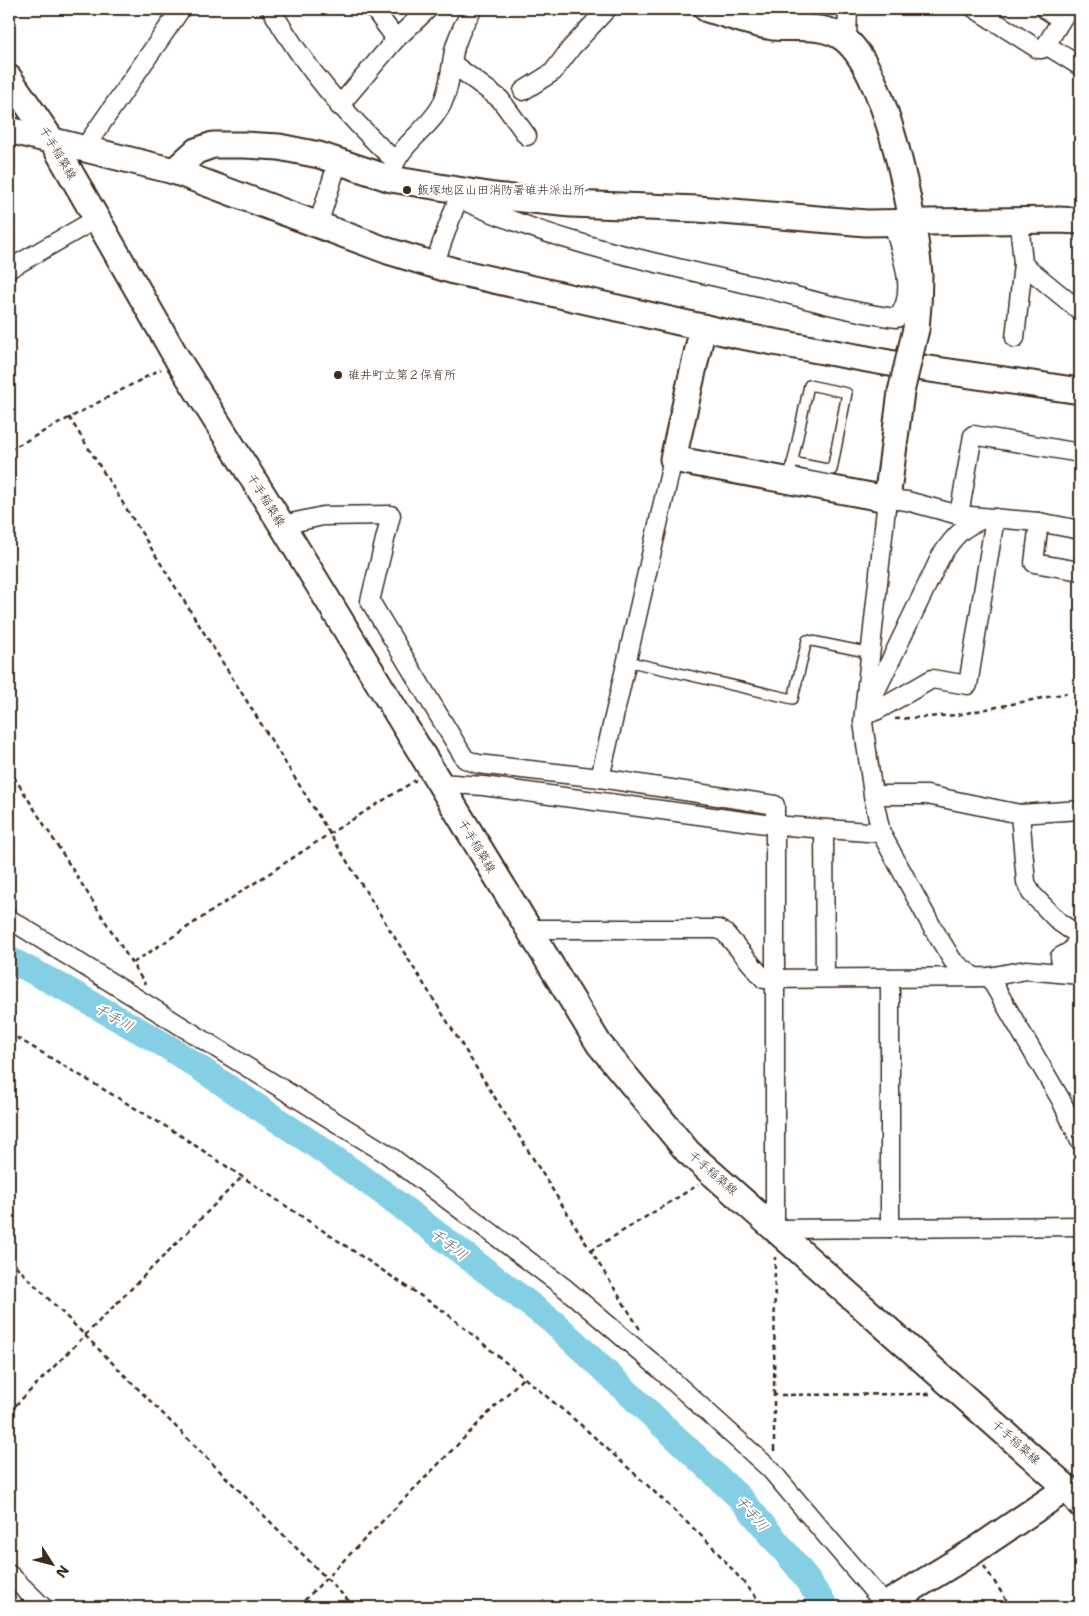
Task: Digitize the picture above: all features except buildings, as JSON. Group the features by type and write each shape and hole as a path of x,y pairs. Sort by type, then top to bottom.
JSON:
{"street":[{"path":"85,147 181,9"},
{"path":"271,9 286,36 338,106 393,170"},
{"path":"374,9 396,39"},
{"path":"338,106 396,39 428,9"},
{"path":"393,170 427,127 442,104 450,86 453,64 463,26 473,9"},
{"path":"523,91 554,72 571,48 607,9"},
{"path":"847,40 848,9"},
{"path":"975,9 1038,49 1042,49 1046,45 1065,14 1045,9"},
{"path":"174,171 196,152 213,145 279,147 338,161 393,170 459,194 485,211 636,258 897,318 902,313 906,299 900,157 872,77 862,59 847,40 832,32 806,27 773,27 718,10"},
{"path":"1046,45 1080,66"},
{"path":"453,64 500,99 527,136"},
{"name":"千手稲築線","path":"9,78 51,139 178,360 282,525 527,929 599,1044 688,1152 1076,1490"},
{"path":"9,130 85,147 174,171 318,225 434,265 703,327 889,363 1080,392"},
{"path":"318,225 338,161"},
{"path":"459,194 571,204 698,209 856,222 903,228 1019,220 1080,221"},
{"path":"434,265 459,194"},
{"path":"9,269 96,219"},
{"path":"1015,338 1023,264 1019,220"},
{"path":"903,228 918,274 916,329 901,392 887,499 863,722 873,795 881,834 946,951 962,969 982,977 1061,1100 1080,1141"},
{"path":"1023,264 1080,311"},
{"path":"600,778 703,327"},
{"path":"959,515 973,435 1080,453"},
{"path":"673,459 790,472 887,499 959,515 1039,522 1080,530"},
{"path":"282,525 323,516 391,515 370,601 456,747 465,759 478,764 600,778 775,805 773,825 776,1228 1080,1226"},
{"path":"864,715 932,679 968,684 991,518"},
{"path":"864,715 941,556 954,537 966,526 991,518"},
{"path":"1039,522 1034,563 1080,571"},
{"path":"436,777 483,786 773,825 881,834"},
{"path":"873,795 927,794 1020,814 1080,810"},
{"path":"1020,814 1026,882 1031,893 1059,922 1069,929 1080,933 1072,950 1060,956 1061,963 1080,968"},
{"path":"824,829 825,978"},
{"path":"9,918 387,1154 566,1289 653,1362 774,1473 883,1606 1076,1490"},
{"path":"527,929 718,930 725,933 764,979 982,977 1026,970 1080,975"},
{"path":"890,978 890,1228"},
{"path":"9,1574 43,1607"}],"lane":[{"path":"809,385 847,393 832,470 790,472 809,385"},
{"path":"626,661 793,699 806,640 871,653"}],"path":[{"path":"9,450 178,360"},
{"path":"69,417 643,1333"},
{"path":"891,720 957,715 1068,693"},
{"path":"9,769 133,963 329,834 436,777"},
{"path":"9,1033 175,1132 444,1312 524,1377 639,1477 711,1546 765,1607"},
{"path":"590,1251 714,1175"},
{"path":"9,1412 242,1177"},
{"path":"774,1473 776,1228"},
{"path":"9,1260 355,1607"},
{"path":"298,1607 524,1377"},
{"path":"774,1395 932,1394"},
{"path":"974,1551 1011,1607"}],"waterway":[{"name":"千手川","path":"9,959 168,1047 315,1145 385,1194 553,1322 741,1499 798,1567 826,1607"}],"place":[{"name":"飯塚地区山田消防署碓井派出所","path":"407,190"},
{"name":"碓井町立第２保育所","path":"338,375"}]}
